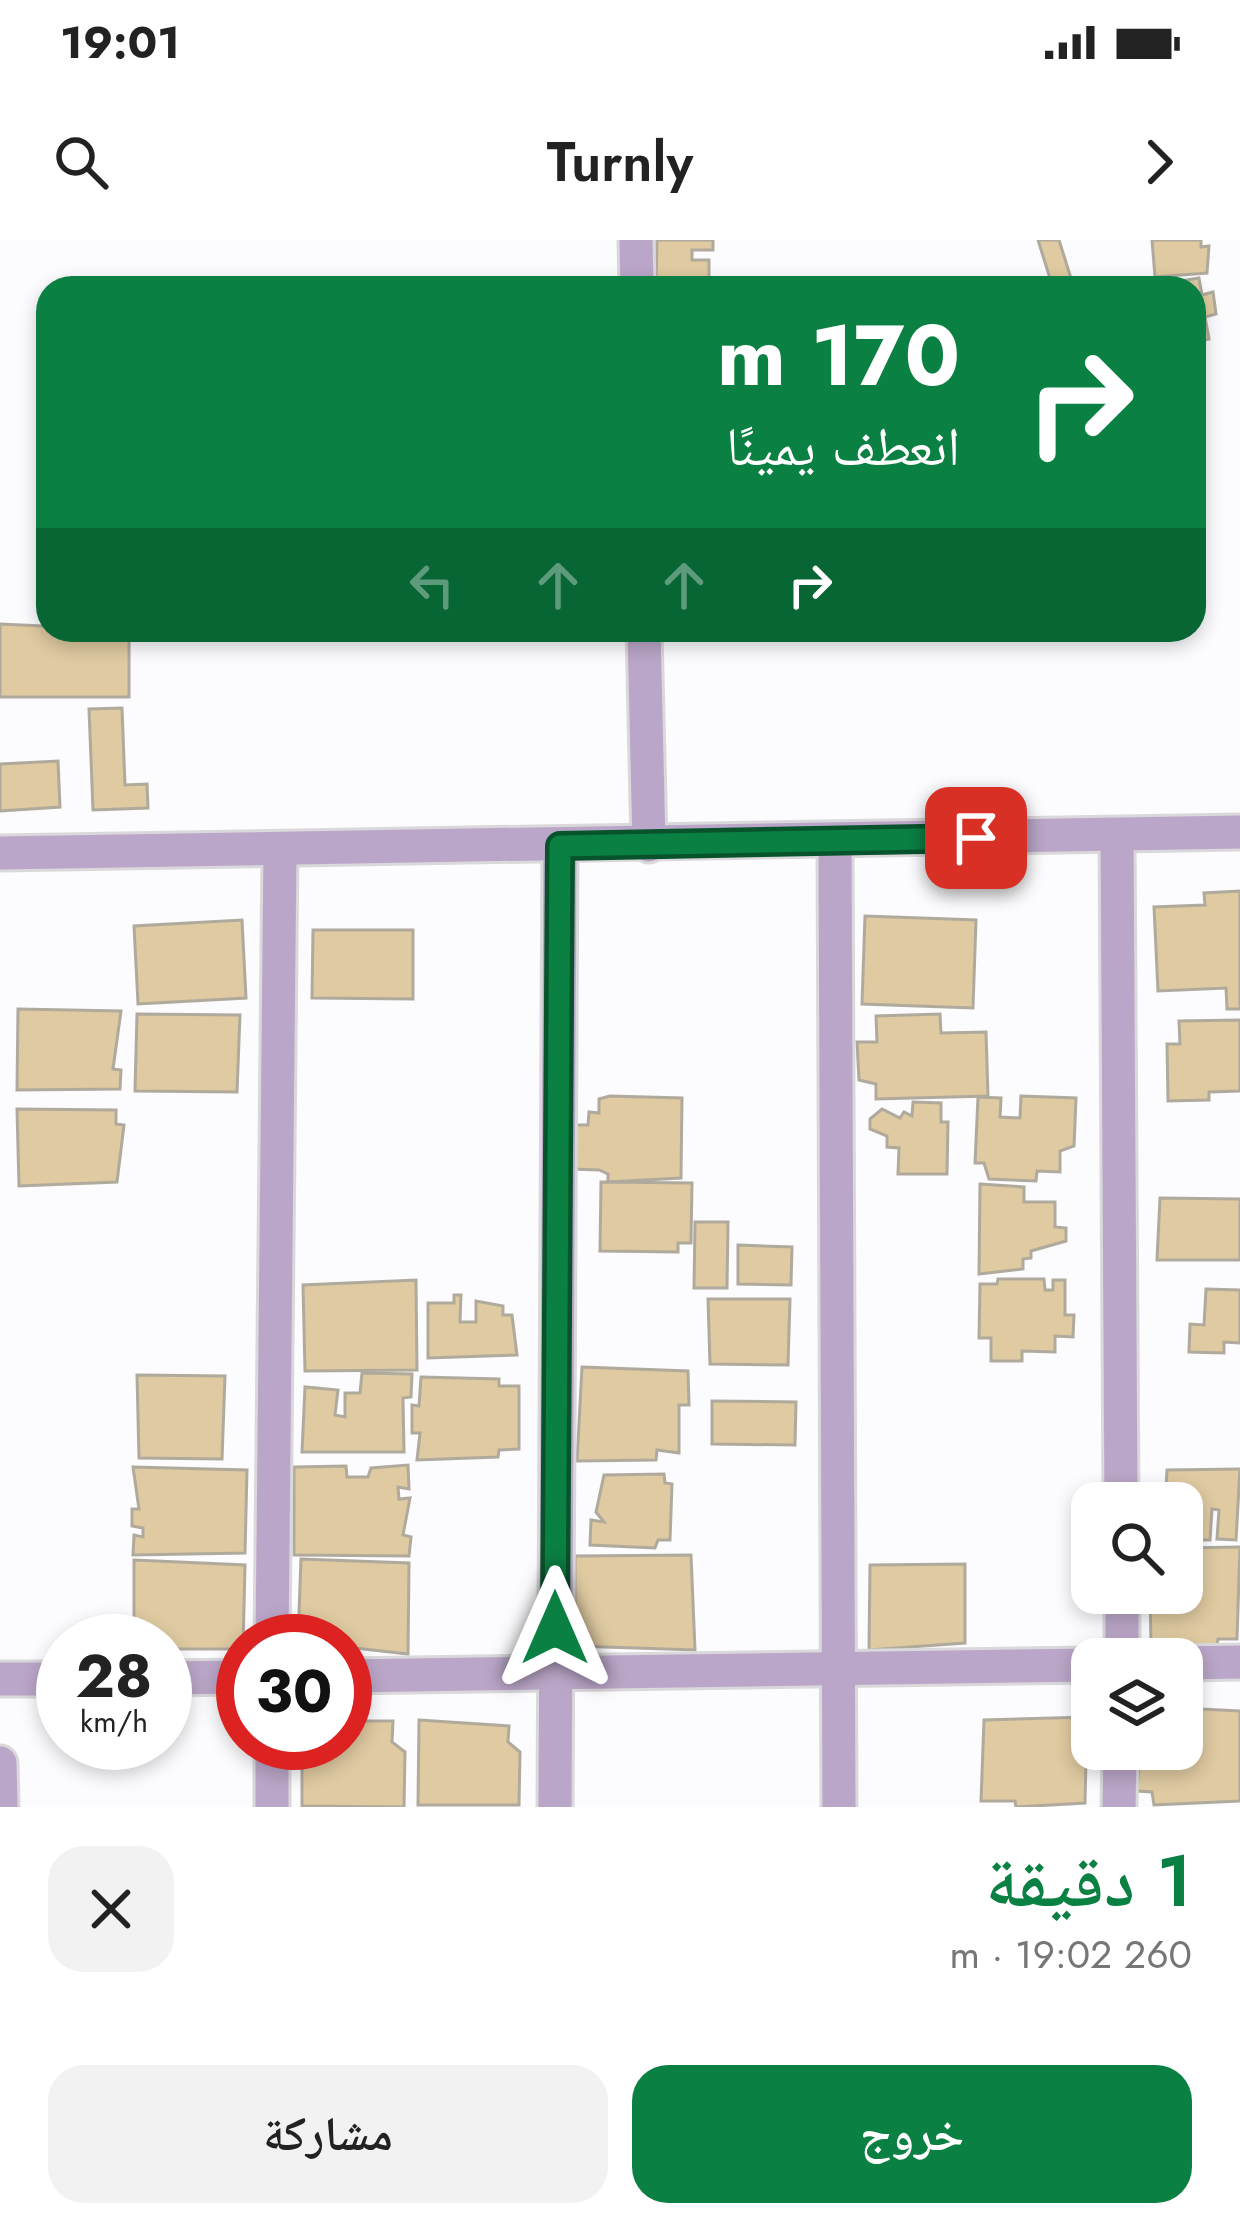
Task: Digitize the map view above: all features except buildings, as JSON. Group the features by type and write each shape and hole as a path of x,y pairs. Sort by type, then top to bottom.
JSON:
{"street":[{"path":"636,240 637,276"},
{"path":"644,642 649,845"},
{"path":"0,853 1240,832"},
{"path":"1118,835 1121,1482"},
{"path":"835,841 839,1807"},
{"path":"555,1807 560,846"},
{"path":"272,1614 280,850"},
{"path":"1203,1663 1240,1662"},
{"path":"372,1676 1071,1665"},
{"path":"0,1679 36,1678"},
{"path":"0,1763 1,1807"},
{"path":"272,1770 272,1807"},
{"path":"1119,1807 1120,1770"}],"route":[{"path":"555,1628 560,846 976,838"}]}
